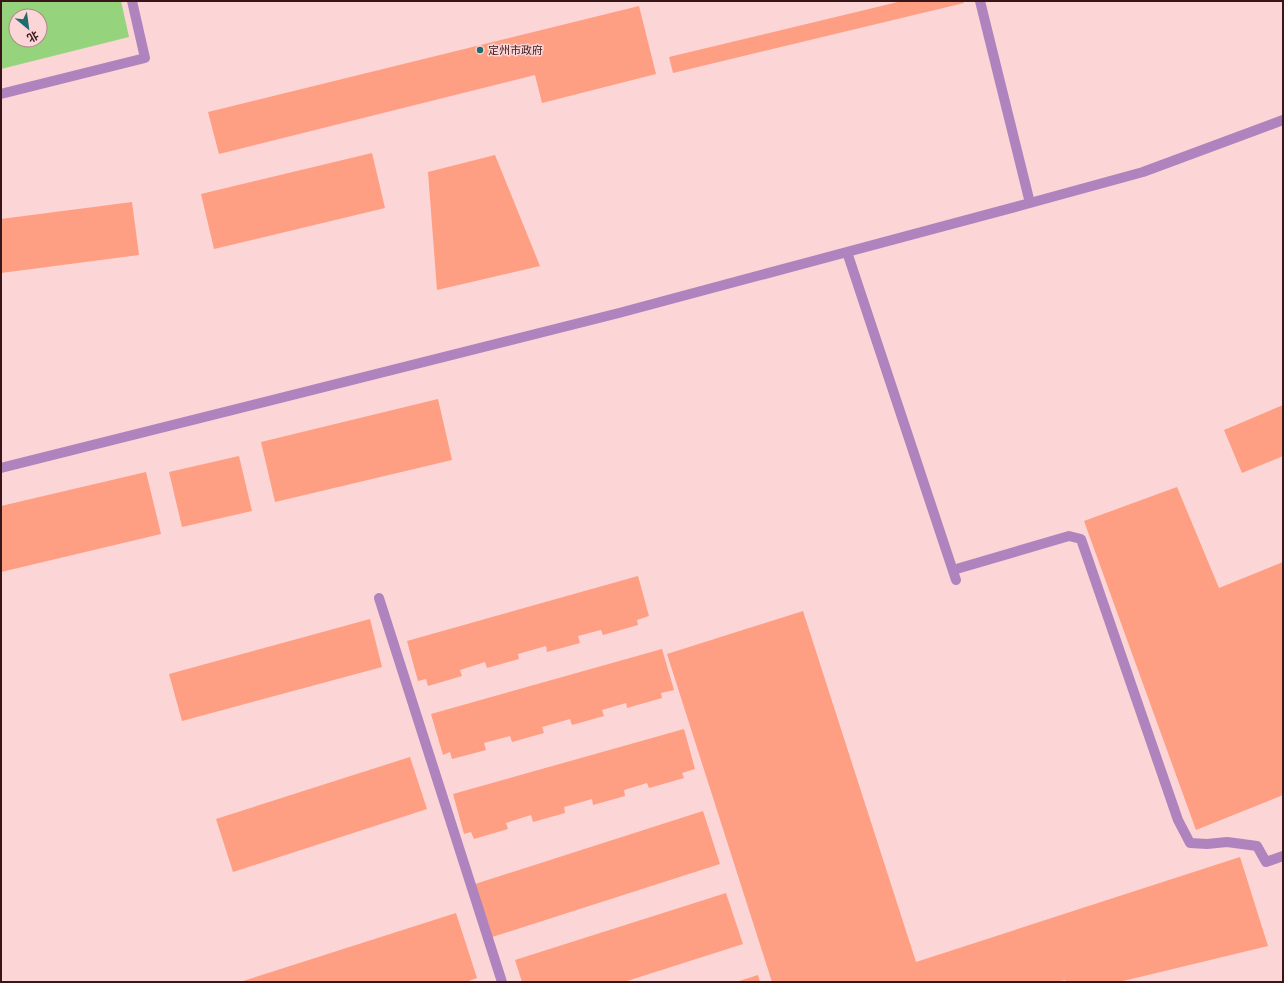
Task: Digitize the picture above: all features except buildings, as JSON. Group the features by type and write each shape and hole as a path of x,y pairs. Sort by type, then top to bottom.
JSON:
{"street":[{"path":"1,94 145,58 132,1"},
{"path":"980,1 1030,203"},
{"path":"1,468 619,313 1030,203 1143,172 1283,120"},
{"path":"847,252 956,580"},
{"path":"953,570 1069,536 1081,539 1178,820 1190,843 1207,844 1227,842 1257,846 1266,862 1283,856"},
{"path":"379,598 502,982"}],"green space":[{"path":"1,1 121,1 129,37 1,69"}],"place":[{"name":"定州市政府","path":"480,50"}]}
